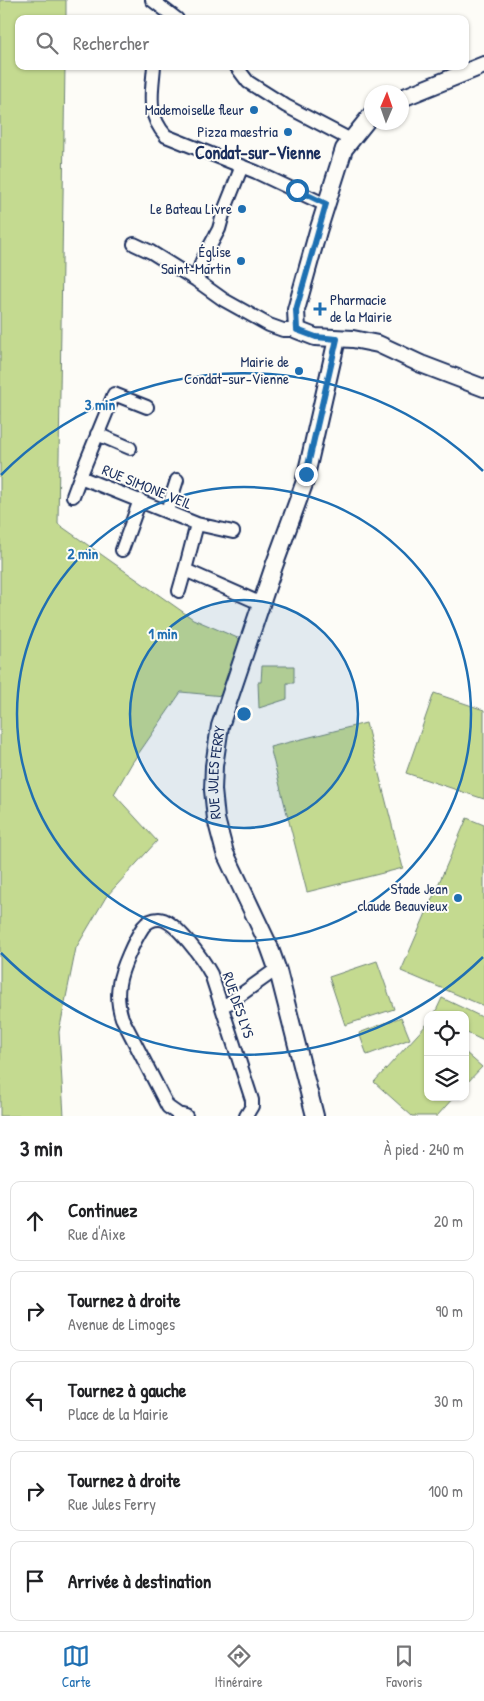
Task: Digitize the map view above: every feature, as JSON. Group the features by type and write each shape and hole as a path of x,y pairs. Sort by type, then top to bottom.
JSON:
{"main road":[{"path":"409,95 484,65"},
{"path":"364,123 350,140 342,157 326,204 296,310 297,330 316,337 353,339 378,344 421,364 484,388"},
{"name":"RUE JULES FERRY","path":"315,1116 278,970 269,946 225,852 216,819 213,790 214,766 220,726 304,484 337,339"}],"street":[{"path":"157,9 170,15"},
{"path":"154,70 151,98 158,127 166,136 242,166 326,204"},
{"path":"239,70 248,82 286,106 350,140"},
{"path":"196,280 202,261 219,229 242,166"},
{"path":"134,244 151,252 224,300 269,325 282,330 297,330"},
{"name":"RUE SIMONE VEIL","path":"147,407 114,394 80,477 198,524 179,591"},
{"path":"97,434 130,448"},
{"path":"73,496 80,477"},
{"path":"167,511 177,480"},
{"path":"122,550 140,500"},
{"path":"198,524 233,532"},
{"path":"186,570 262,604"},
{"name":"RUE DES LYS","path":"186,1116 178,1114 168,1107 122,1018 119,1007 120,976 143,927 148,922 160,919 168,921 172,925 205,964 211,974 252,1100 252,1106 246,1116"},
{"path":"222,1006 278,970"}],"green space":[{"path":"0,0 66,0 66,15 15,15 15,70 65,70 58,524 193,619 240,639 223,696 181,692 132,763 114,794 157,841 106,897 76,948 59,1032 64,1116 0,1116"},
{"path":"262,666 294,666 294,683 287,683 287,699 259,708 258,682 261,682"},
{"path":"434,693 484,710 484,799 406,773"},
{"path":"366,723 403,868 307,892 270,747"},
{"name":"Stade Jean claude Beauvieux","path":"467,818 484,825 484,1006 401,971"},
{"path":"377,961 394,1009 345,1025 329,977"},
{"path":"442,998 484,1018 484,1041 469,1034 469,1011 436,1011"},
{"path":"401,1017 410,1039 367,1055 359,1033"},
{"path":"424,1027 424,1101 450,1101 437,1116 412,1116 374,1082"},
{"path":"469,1056 482,1067 469,1081"}],"place":[{"name":"Mademoiselle fleur","path":"254,110"},
{"name":"Pizza maestria","path":"288,132"},
{"name":"Le Bateau Livre","path":"242,209"},
{"name":"Église Saint-Martin","path":"241,261"},
{"name":"Pharmacie de la Mairie","path":"320,309"},
{"name":"Mairie de Condat-sur-Vienne","path":"299,371"},
{"name":"Stade Jean claude Beauvieux","path":"458,898"}],"district":[{"name":"Condat-sur-Vienne","path":"258,153"}],"route":[{"path":"297,190 326,204 296,310 297,330 316,337 337,339 306,474"}]}
